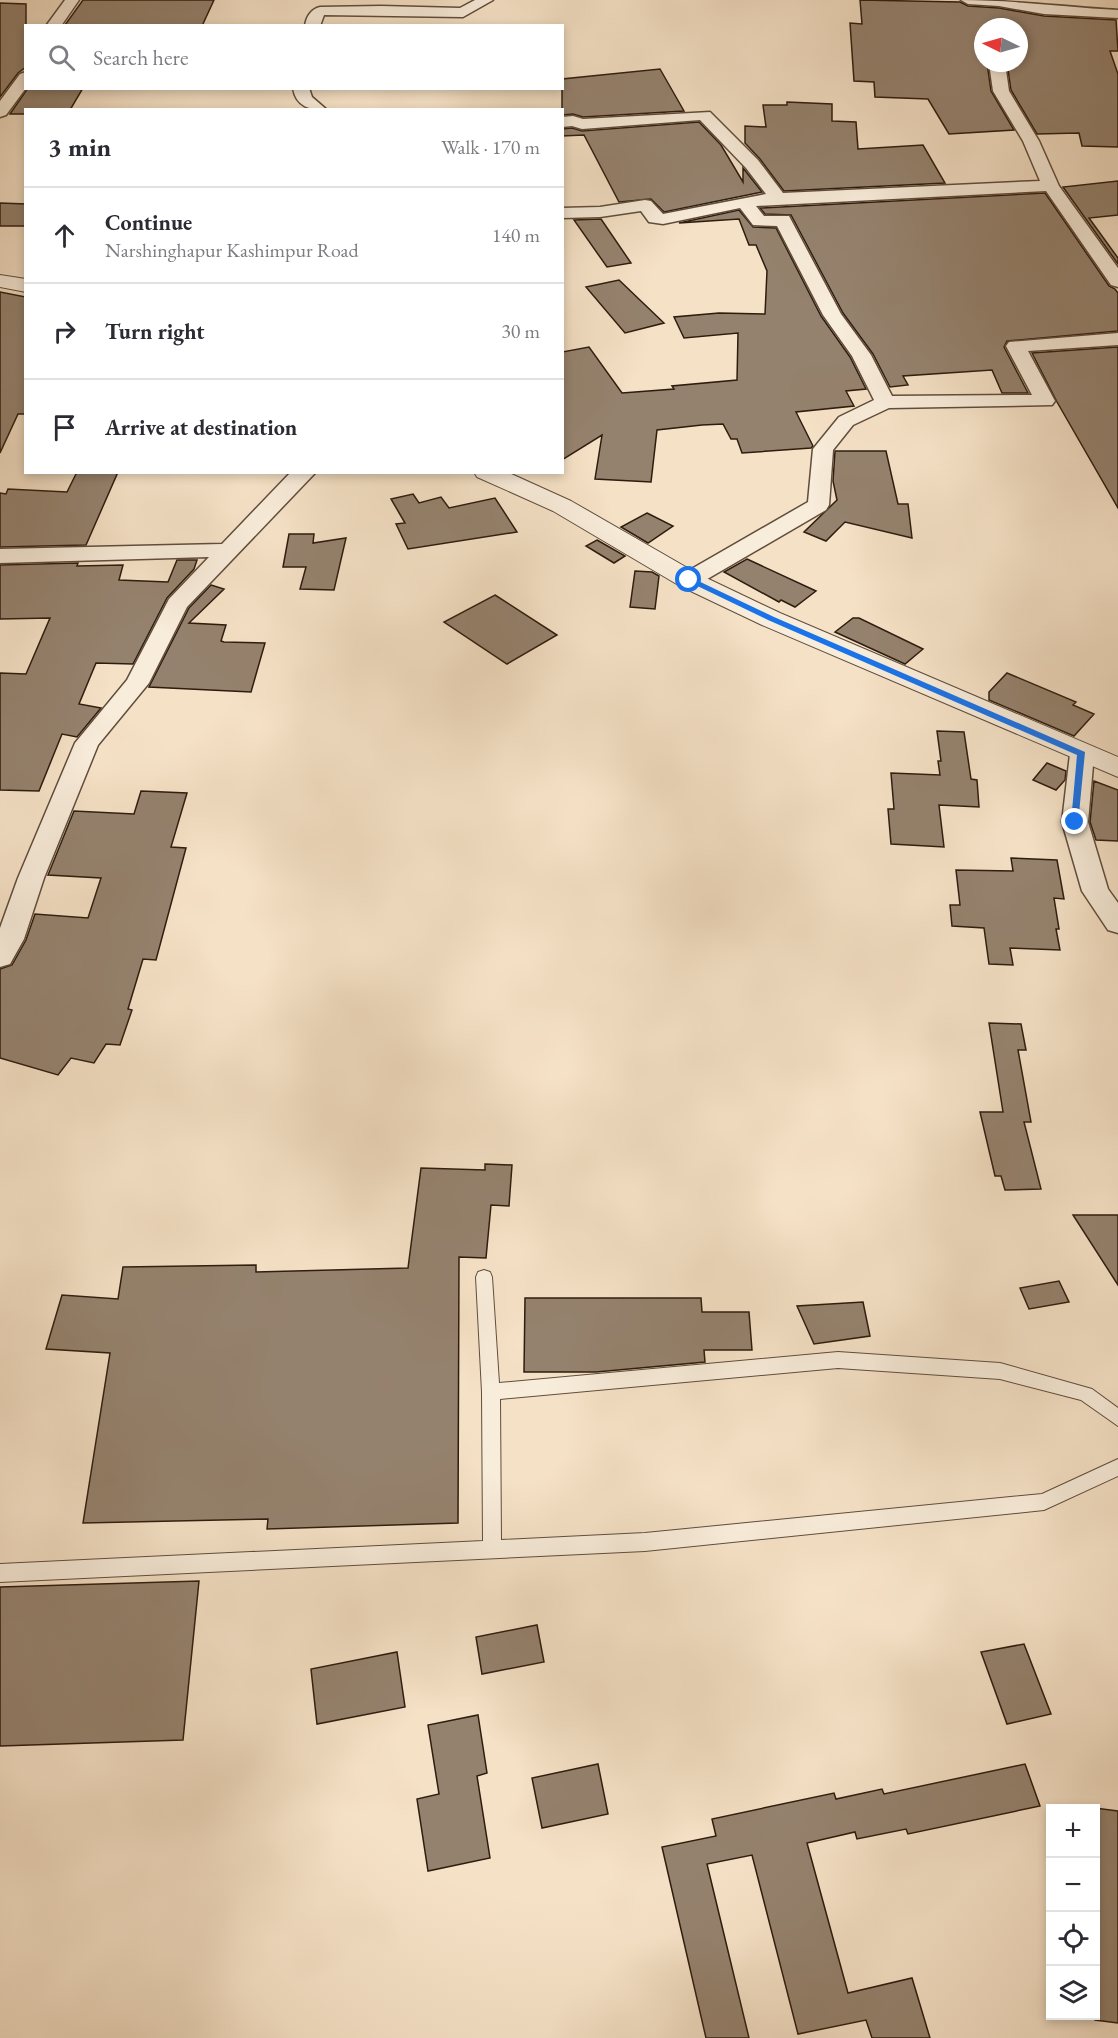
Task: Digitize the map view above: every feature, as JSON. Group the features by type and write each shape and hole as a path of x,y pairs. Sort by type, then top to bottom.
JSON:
{"street":[{"path":"54,24 72,0"},
{"path":"312,24 313,19 320,11 381,10 462,13 486,0"},
{"path":"968,0 999,2 1044,10 1118,14"},
{"path":"997,18 999,2"},
{"path":"998,72 1001,91 1031,141 1051,186 1118,281"},
{"path":"9,76 24,77"},
{"path":"0,112 24,80"},
{"path":"301,90 306,100 316,108"},
{"path":"564,122 573,121 582,124 704,115 752,164 778,198"},
{"path":"564,213 600,212 645,205 655,218 663,219 744,202 778,198 1051,186"},
{"path":"744,202 759,221 783,220 832,315 861,355 885,402"},
{"path":"0,280 24,286"},
{"path":"689,580 818,505 823,474 823,449 846,421 885,402 1045,401 1016,346 1118,339"},
{"path":"0,957 10,939 31,878 87,743 137,683 177,604 301,474"},
{"path":"490,474 562,506 689,580 771,619 1118,768"},
{"path":"0,556 228,550"},
{"path":"1082,754 1075,822 1095,891 1118,923"}],"lane":[{"path":"484,1277 491,1392 492,1549"},
{"path":"491,1392 838,1360 1000,1371 1086,1394 1118,1418"},
{"path":"0,1573 645,1542 1044,1502 1118,1467"}],"building":[{"path":"83,0 214,0 203,24 66,24"},
{"path":"860,0 960,2 968,6 999,8 1044,16 1116,20 1118,51 1110,51 1118,74 1118,147 1082,146 1079,133 1037,134 1011,90 1008,72 1028,72 1028,18 974,18 974,72 988,72 991,91 1014,130 949,134 928,99 875,97 874,82 854,81 850,23 862,24"},
{"path":"0,3 26,4 24,68 0,97"},
{"path":"660,69 684,111 583,117 573,114 564,115 562,90 564,90 564,79"},
{"path":"27,90 82,90 71,108 24,108 24,114 10,114"},
{"path":"787,102 832,104 832,121 856,122 858,149 923,145 945,183 784,191 745,143 745,126 766,127 763,105 787,105"},
{"path":"699,122 721,145 743,182 743,168 762,192 664,212 651,199 619,202 584,135 564,136 564,129 582,131"},
{"path":"1118,181 1118,215 1089,218 1118,258 1118,264 1063,187"},
{"path":"1045,193 1109,286 1118,293 1118,331 1007,341 1004,347 1028,393 1002,393 992,370 903,376 908,385 890,387 873,354 843,313 791,215 765,214 760,208"},
{"path":"0,203 24,204 24,226 0,226"},
{"path":"739,210 753,227 776,228 821,316 850,357 866,389 846,391 854,406 796,412 813,446 811,448 742,453 737,439 731,439 723,424 657,430 651,482 595,479 602,435 564,459 564,352 589,347 622,393 674,389 672,386 737,380 738,333 684,338 674,317 719,313 765,314 767,271 756,245 749,245 739,219 679,223"},
{"path":"601,219 631,263 607,267 574,220"},
{"path":"619,280 664,323 625,333 586,287"},
{"path":"0,292 24,297 24,414 18,414 0,453"},
{"path":"1118,347 1118,508 1057,402 1032,353"},
{"path":"835,451 886,451 898,504 908,504 912,538 845,522 826,541 804,532 837,500 833,481"},
{"path":"76,474 117,474 86,545 0,547 0,493 6,494 8,489 67,492"},
{"path":"413,494 419,503 441,497 449,508 495,498 517,532 408,549 396,524 405,523 391,499"},
{"path":"647,513 673,526 648,543 621,527"},
{"path":"289,534 314,534 313,543 346,538 334,590 300,589 306,567 283,567"},
{"path":"597,540 625,556 614,563 586,546"},
{"path":"747,559 816,591 795,607 781,600 779,602 724,572"},
{"path":"177,560 197,560 194,569 167,598 133,664 96,663 79,704 101,708 77,737 62,734 39,791 0,790 0,673 26,674 50,618 0,619 0,565 78,563 77,566 123,565 119,580 168,582"},
{"path":"635,571 652,572 659,576 655,609 630,607"},
{"path":"211,585 224,589 189,623 226,625 221,641 224,642 265,643 251,692 149,687 189,608"},
{"path":"495,595 557,635 507,664 444,622"},
{"path":"853,618 859,618 923,649 905,664 835,632"},
{"path":"1007,673 1076,702 1073,705 1094,714 1074,736 989,700 989,692"},
{"path":"937,731 964,732 971,779 977,780 979,807 939,805 944,847 891,844 888,809 894,809 891,773 940,775 938,761 941,761"},
{"path":"1047,763 1066,771 1065,780 1056,790 1033,780"},
{"path":"1094,781 1118,790 1118,841 1096,840 1090,822"},
{"path":"141,791 187,793 171,847 186,848 156,960 143,959 128,1009 132,1010 120,1045 106,1044 94,1063 71,1058 58,1075 0,1058 0,969 12,965 26,940 35,914 88,918 101,878 48,875 74,811 134,814"},
{"path":"1011,858 1057,860 1064,899 1054,898 1060,950 1010,948 1013,965 989,964 984,928 952,926 950,905 960,905 956,870 1013,871"},
{"path":"989,1023 1021,1024 1026,1050 1018,1050 1031,1122 1024,1122 1041,1189 1005,1190 1001,1176 995,1176 980,1112 1003,1112"},
{"path":"485,1164 512,1165 509,1206 491,1205 486,1258 459,1257 458,1523 267,1529 268,1519 83,1523 110,1353 46,1349 62,1295 118,1299 123,1267 256,1265 256,1272 408,1268 421,1168 485,1170"},
{"path":"1073,1215 1118,1215 1118,1285"},
{"path":"1059,1281 1069,1302 1029,1309 1020,1288"},
{"path":"525,1298 701,1298 702,1312 749,1312 752,1350 704,1350 705,1362 596,1372 524,1372"},
{"path":"863,1302 870,1336 814,1344 797,1306"},
{"path":"199,1581 183,1740 0,1746 0,1587"},
{"path":"537,1625 544,1662 482,1674 476,1637"},
{"path":"1024,1644 1051,1714 1007,1724 981,1652"},
{"path":"397,1652 405,1707 317,1724 311,1669"},
{"path":"478,1715 487,1773 477,1776 490,1858 428,1871 417,1799 439,1794 428,1725"},
{"path":"598,1764 608,1814 542,1828 532,1778"},
{"path":"1025,1764 1040,1806 908,1834 906,1829 857,1839 855,1832 807,1843 848,1993 912,1978 930,2038 872,2038 866,2020 798,2034 752,1855 707,1864 749,2038 706,2038 662,1847 716,1836 712,1819 834,1793 836,1799 882,1789 884,1794"},
{"path":"1100,1809 1118,1811 1118,2023 1095,2020 1100,2020"}],"route":[{"path":"689,580 771,619 1082,754 1075,822"}]}
